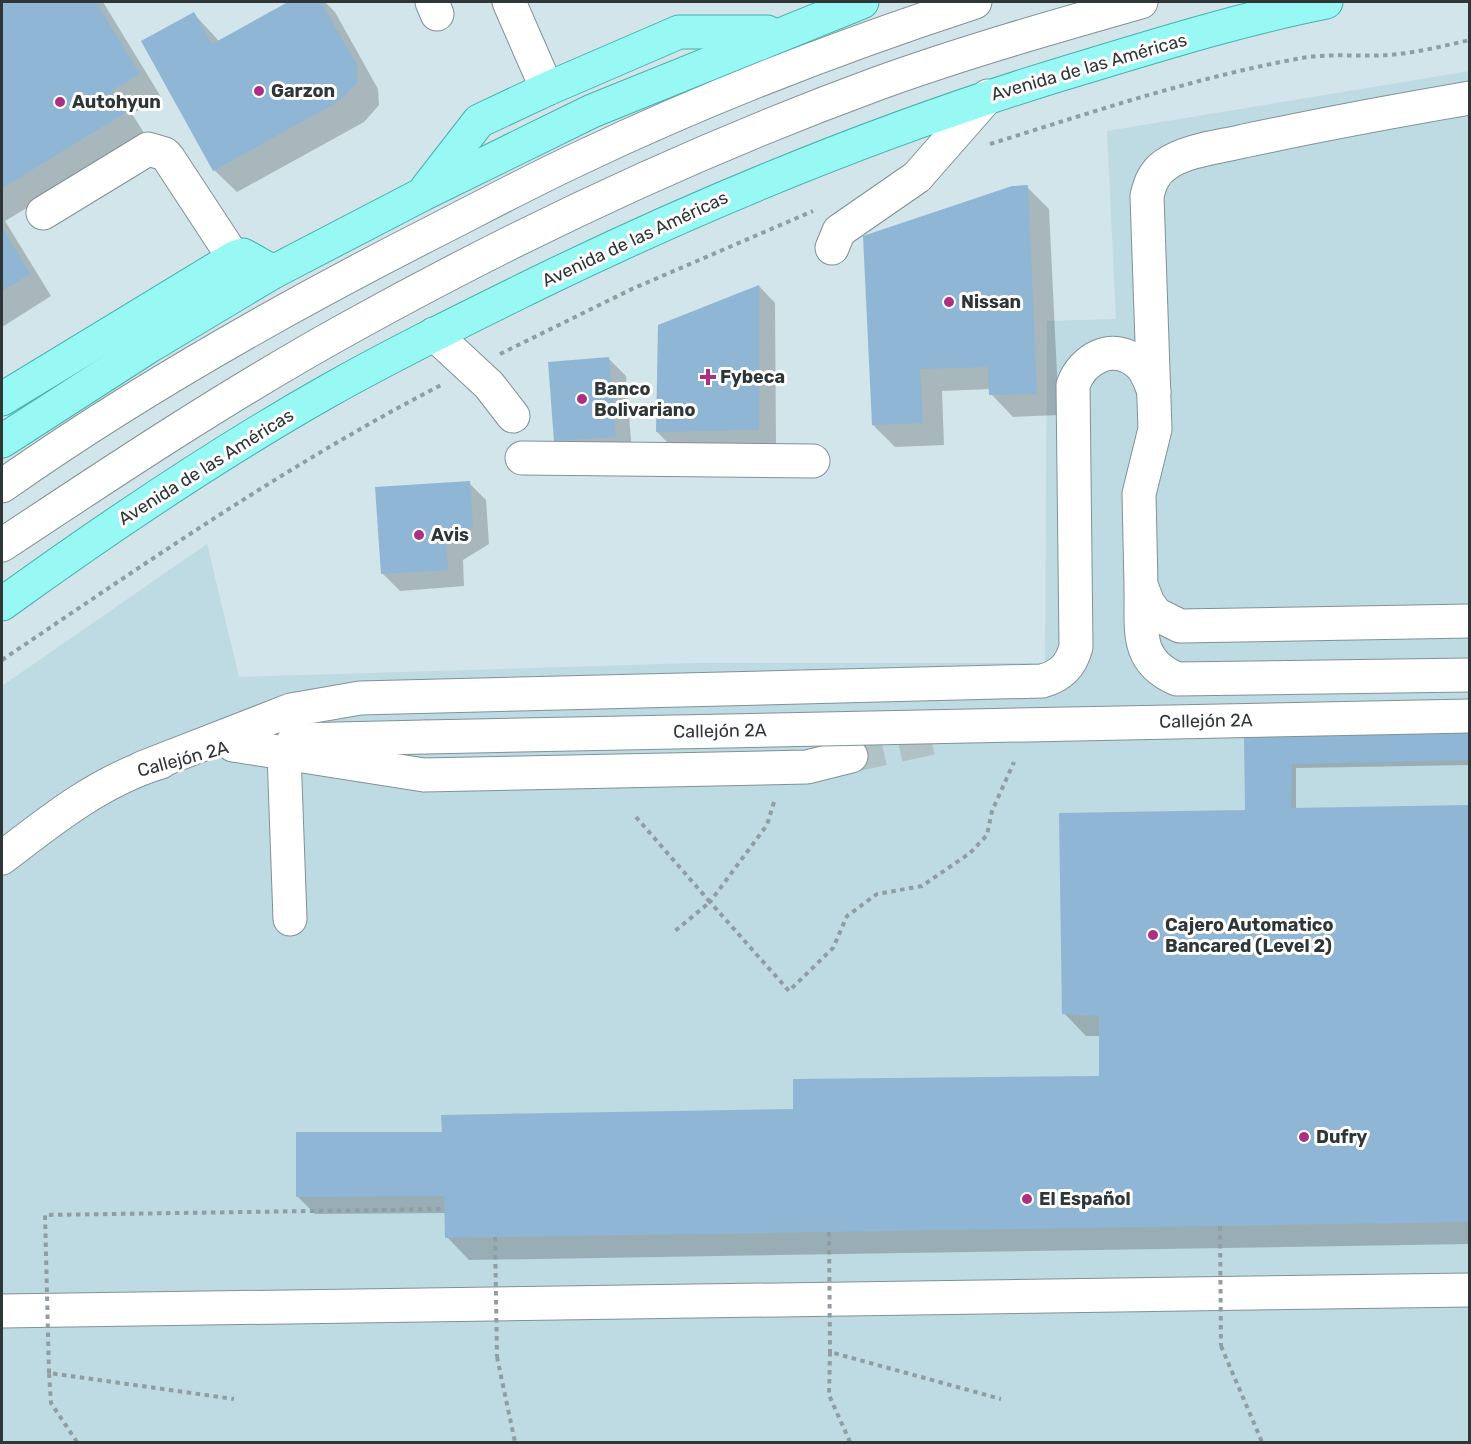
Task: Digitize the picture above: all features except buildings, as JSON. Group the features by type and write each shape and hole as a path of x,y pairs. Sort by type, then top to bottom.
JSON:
{"main road":[{"path":"2,441 150,345 273,272 423,194 592,111 862,2"},
{"name":"Avenida de las Américas","path":"2,604 198,469 328,391 434,334 607,250 752,185 988,96 1140,50 1326,2"},
{"path":"423,194 479,121 547,89 679,32 781,33"},
{"path":"2,399 234,258 243,255 273,272"}],"street":[{"path":"509,2 547,89"},
{"path":"2,486 181,371 311,294 578,159 703,104 842,48 975,2"},
{"path":"2,545 229,398 337,335 467,265 585,207 702,154 879,84 1009,39 1141,2"},
{"path":"832,248 839,231 917,177 988,96"},
{"path":"1470,98 1304,128 1219,147 1180,157 1157,172 1150,182 1147,196 1155,429 1139,494 1142,642 1154,667 1177,680 1470,675"},
{"path":"43,213 148,149 165,154 169,159 234,258"},
{"path":"434,334 489,385 513,416"},
{"path":"142,768 291,710 360,698 1018,681 1054,678 1073,658 1076,647 1074,385 1078,371 1088,361 1100,355 1117,354 1139,364 1147,374 1154,392"},
{"path":"522,458 813,461"},
{"path":"1141,585 1148,603 1156,614 1180,626 1470,621"},
{"name":"Callejón 2A","path":"2,858 60,812 142,768 200,751 232,745 425,737 1470,716"},
{"path":"232,745 424,775 807,767 851,756"},
{"path":"284,753 290,919"},
{"path":"2,1311 1470,1290"}],"path":[{"path":"980,147 1142,97 1244,70 1306,57 1412,52 1470,40"},
{"path":"2,660 175,543 339,439 632,289 823,207"},
{"path":"636,817 789,991 833,948 847,916 877,894 922,886 970,853 987,835 992,811 1014,762"},
{"path":"675,931 710,902 767,825 774,802"},
{"path":"77,1443 51,1402 45,1215 445,1209"},
{"path":"1220,1226 1221,1346 1262,1443"},
{"path":"829,1232 829,1395 850,1443"},
{"path":"495,1237 496,1357 515,1443"},
{"path":"830,1352 1001,1400"},
{"path":"49,1373 234,1399"}],"shaded area":[{"path":"1469,71 1469,1442 2,1442 2,686 207,544 239,677 694,663 1045,663 1047,321 1116,319 1107,131"}],"tunnel":[{"path":"851,756 946,735"}],"place":[{"name":"Garzon","path":"259,91"},
{"name":"Autohyun","path":"60,102"},
{"name":"Nissan","path":"949,302"},
{"name":"Fybeca","path":"708,377"},
{"name":"Banco Bolivariano","path":"582,399"},
{"name":"Avis","path":"419,535"},
{"name":"Cajero Automatico Bancared (Level 2)","path":"1153,935"},
{"name":"Dufry","path":"1304,1137"},
{"name":"El Español","path":"1027,1199"}]}
